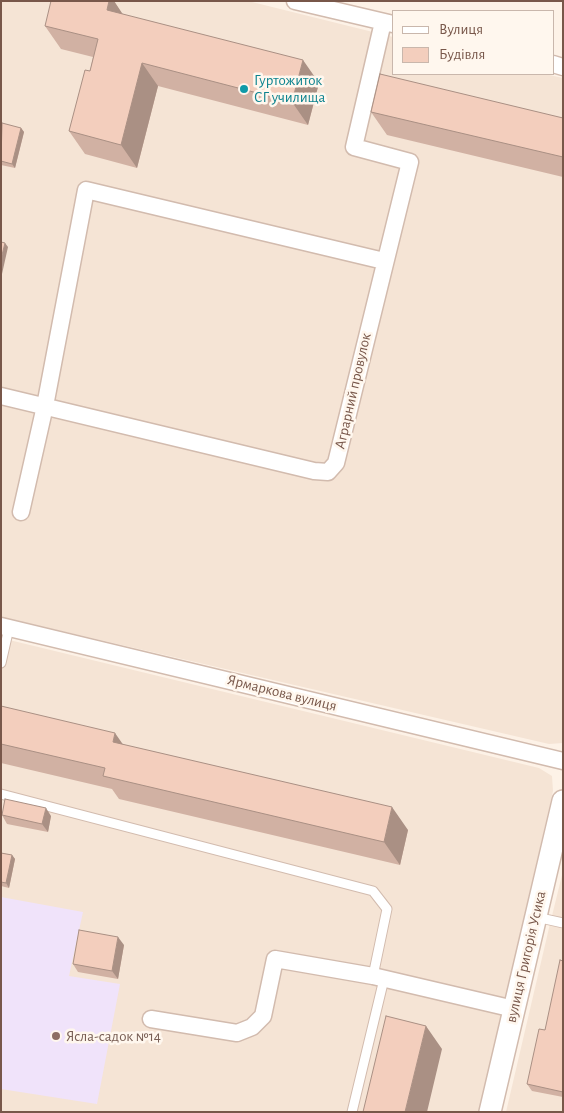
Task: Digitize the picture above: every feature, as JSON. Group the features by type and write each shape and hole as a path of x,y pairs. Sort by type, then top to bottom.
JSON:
{"street":[{"path":"295,1 388,23"},
{"name":"Аграрний провулок","path":"1,396 328,472 336,463 384,261 410,162 354,147 388,23"},
{"path":"21,512 45,406 86,190 384,261"},
{"name":"Ярмаркова вулиця","path":"5,627 563,761"},
{"name":"вулиця Григорія Усика","path":"490,1112 561,813"},
{"path":"151,1019 237,1033 252,1027 262,1016 275,959 378,977 514,1009"}],"lane":[{"path":"1,663 5,627"},
{"path":"1,794 373,891 387,909 378,977 352,1112"},
{"path":"536,917 563,923"}],"shaded area":[{"path":"2,1 248,1 392,37 392,75 550,75 563,78 563,743 549,744 1,617"},
{"path":"1,638 539,768 552,776 553,791 479,1112 1,1112"},
{"path":"563,871 563,1112 506,1112 549,928"},
{"name":"Ясла-садок №14","path":"1,897 83,912 69,976 120,984 97,1104 1,1089"}],"building":[{"path":"51,1 109,1 107,10 303,60 292,102 142,63 121,145 69,131 85,70 90,71 98,39 45,26"},
{"path":"380,74 563,118 563,157 371,112"},
{"path":"2,123 21,128 12,164 1,161"},
{"path":"1,242 5,243 1,259"},
{"path":"1,706 115,733 113,742 392,807 384,842 103,776 105,768 1,744"},
{"path":"5,799 46,808 42,824 2,815"},
{"path":"1,853 12,855 6,883 1,882"},
{"path":"79,930 118,937 112,971 73,964"},
{"path":"560,960 563,961 563,1092 527,1084 539,1029 545,1030"},
{"path":"386,1016 426,1026 405,1112 363,1112"}],"place":[{"name":"Гуртожиток СГ училища","path":"244,89"},
{"name":"Ясла-садок №14","path":"56,1036"}]}
